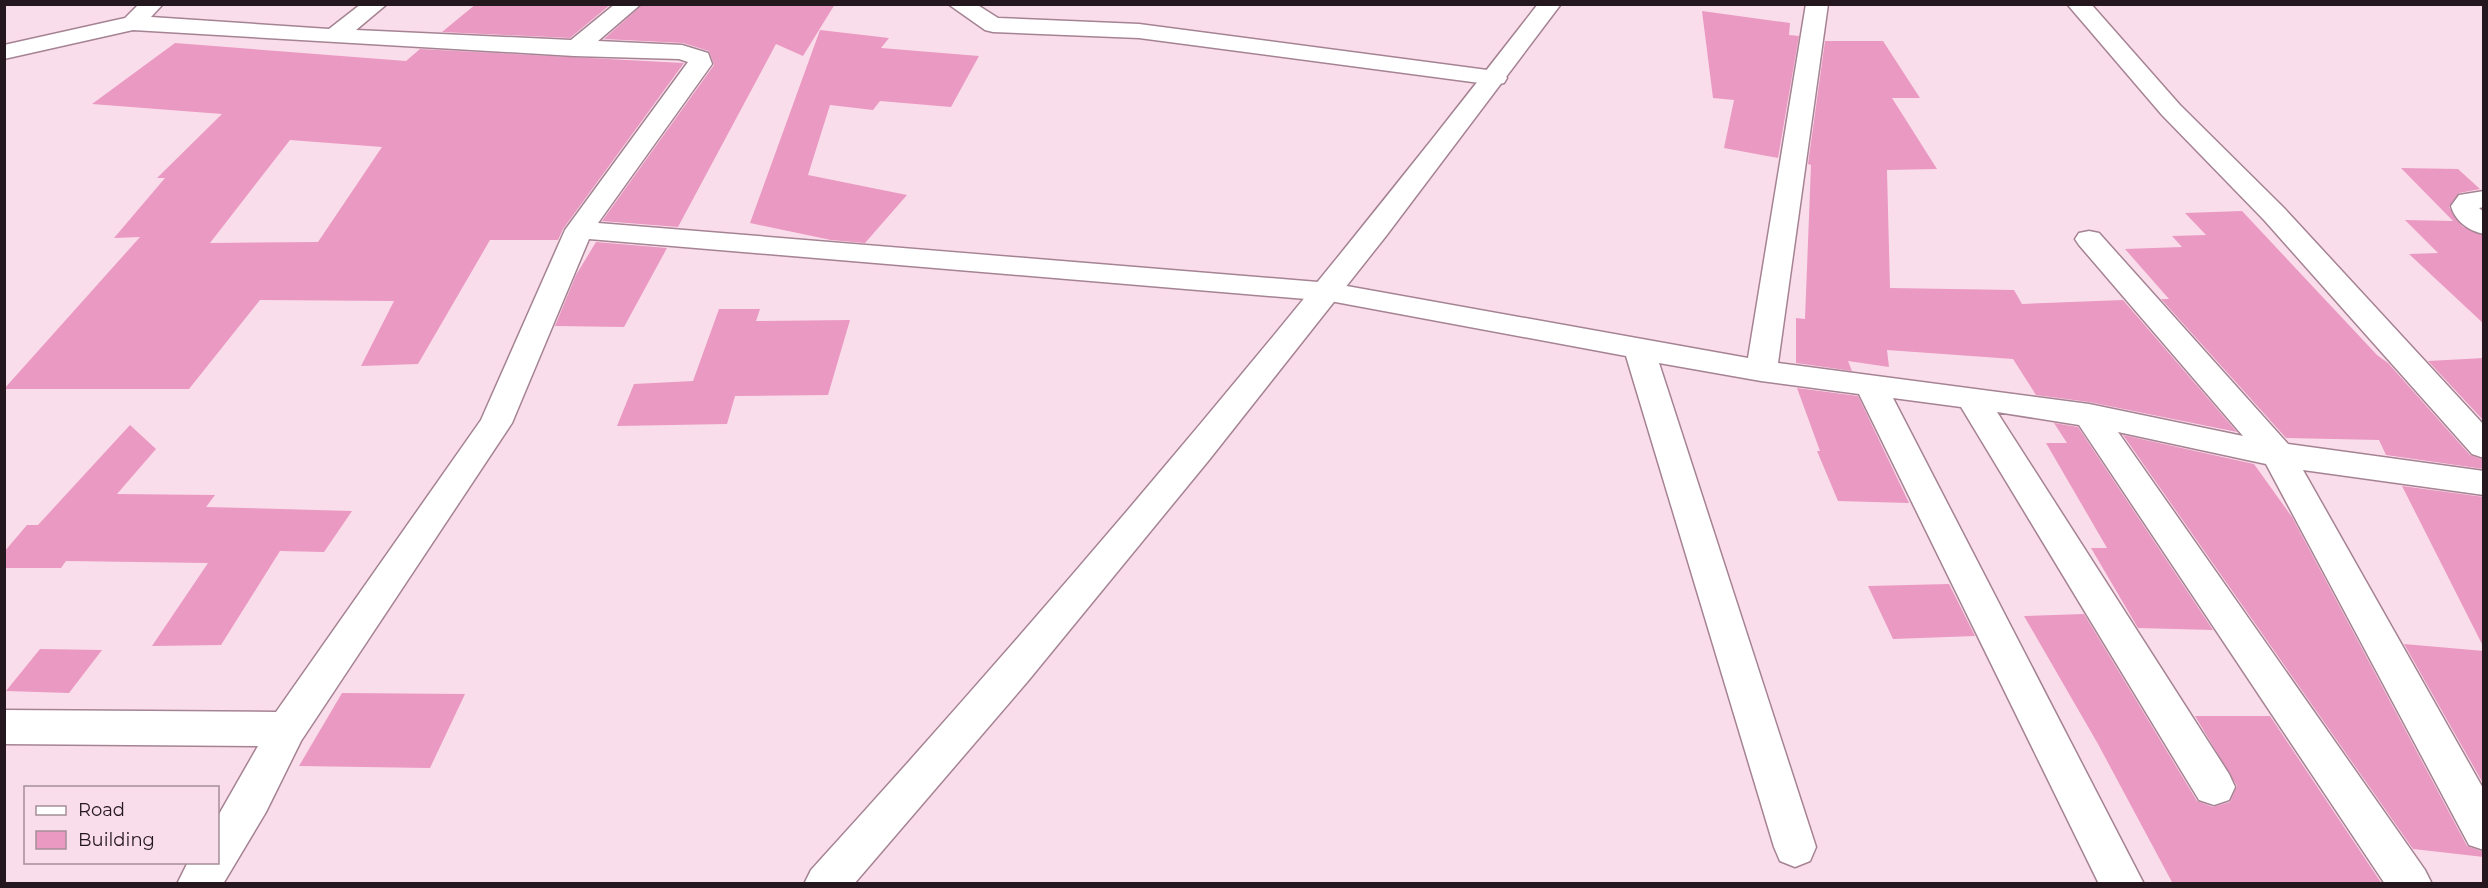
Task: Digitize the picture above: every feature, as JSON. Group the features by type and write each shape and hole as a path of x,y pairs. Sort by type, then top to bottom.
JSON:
{"street":[{"path":"334,36 376,4"},
{"path":"574,49 630,4"},
{"path":"959,4 993,25 1139,31 1495,78"},
{"path":"826,884 947,748 1183,471 1330,291 1551,4"},
{"path":"1761,371 1817,4"},
{"path":"2078,4 2171,110 2274,214 2484,446"},
{"path":"4,52 143,14 334,36 574,49 682,52 700,58 699,64 579,230 496,423 287,729 251,799 219,851"},
{"path":"2484,199 2469,201 2464,206 2467,213 2484,226"},
{"path":"579,230 1330,291 1761,371 1871,386 1971,396 2089,415 2278,455 2482,485"},
{"path":"2089,239 2278,455 2484,831"},
{"path":"1639,347 1795,847"},
{"path":"1871,386 2122,884"},
{"path":"1971,396 2214,787"},
{"path":"2089,415 2410,884"},
{"path":"4,727 287,729"},
{"path":"199,884 211,864"}],"building":[{"path":"476,4 611,4 570,38 442,32"},
{"path":"643,4 835,4 803,56 776,44 678,227 602,221 714,65 709,51 683,43 604,39"},
{"path":"1702,11 1790,23 1789,35 1799,36 1778,158 1724,148 1734,100 1713,98"},
{"path":"820,30 889,38 881,48 979,56 951,107 880,101 873,110 830,105 808,175 907,195 865,243 831,240 750,223"},
{"path":"1825,41 1883,41 1920,98 1892,98 1937,169 1887,170 1890,288 2014,290 2022,304 2123,300 2237,432 2089,402 2036,395 2013,359 1887,350 1889,367 1848,361 1852,371 1796,363 1796,318 1805,319 1811,165 1808,164"},
{"path":"175,43 406,61 420,49 684,63 563,229 558,240 490,240 418,364 361,366 394,301 260,300 189,389 4,389 140,237 114,238 165,178 157,178 222,114 92,104","holes":["290,140 382,147 318,242 210,243"]},
{"path":"2401,168 2458,169 2480,189 2459,193 2449,207 2462,226 2484,236 2484,324 2409,254 2438,253 2405,220 2453,221"},
{"path":"2242,211 2377,355 2388,363 2470,455 2484,460 2484,469 2386,455 2379,440 2286,438 2161,299 2169,299 2125,249 2182,247 2172,236 2206,235 2185,213"},
{"path":"596,242 667,248 624,327 555,326 576,275"},
{"path":"719,309 760,309 756,321 850,320 828,395 735,396 727,424 617,426 634,384 693,381"},
{"path":"2484,358 2484,421 2428,361"},
{"path":"1797,388 1858,396 1909,503 1838,501 1817,451 1820,451"},
{"path":"2054,423 2078,427 2213,630 2138,628 2091,548 2107,548 2046,443 2067,443"},
{"path":"130,425 156,449 117,494 215,495 206,507 352,511 324,552 280,551 221,645 152,646 208,563 66,561 61,568 4,568 4,552 27,525 38,525"},
{"path":"2123,435 2254,464 2292,517 2467,846 2484,852 2484,857 2413,849"},
{"path":"2402,486 2484,497 2484,648"},
{"path":"1949,584 1975,636 1893,639 1868,586"},
{"path":"2084,614 2197,801 2213,807 2230,802 2237,786 2195,716 2270,716 2382,884 2173,884 2098,744 2024,616"},
{"path":"2404,644 2484,651 2484,785"},
{"path":"40,649 102,650 69,693 6,691"},
{"path":"342,693 465,694 430,768 299,766"}]}
